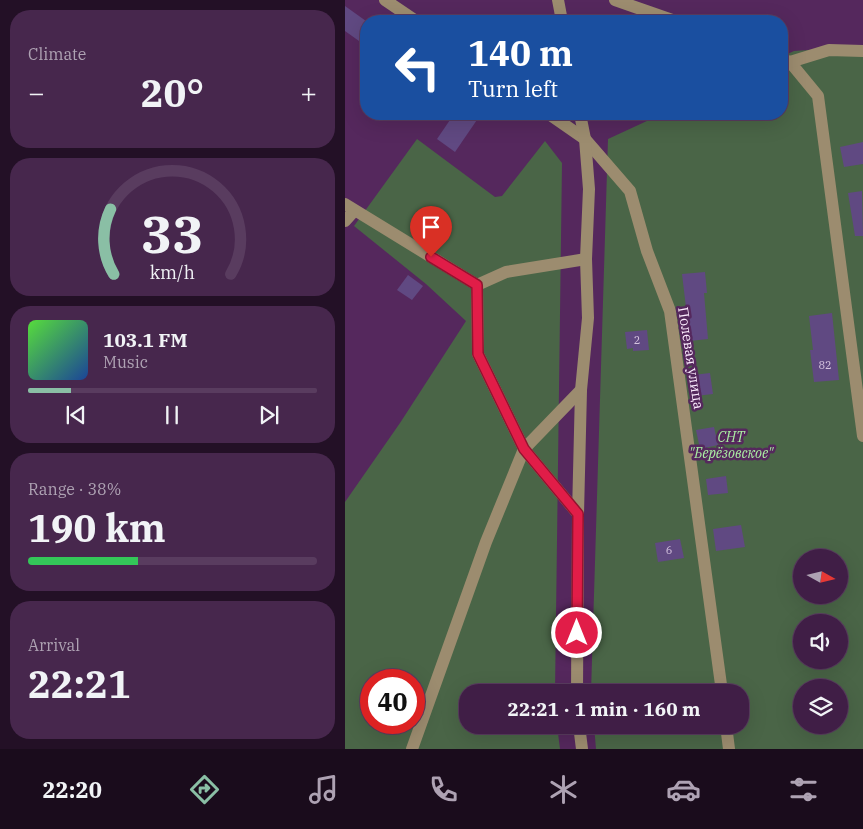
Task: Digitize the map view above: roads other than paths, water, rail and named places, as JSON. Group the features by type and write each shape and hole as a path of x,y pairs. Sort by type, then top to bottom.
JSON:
{"street":[{"path":"385,0 407,15"},
{"path":"558,0 561,15"},
{"path":"615,0 658,15"},
{"path":"788,60 829,50 863,51"},
{"path":"788,64 818,96 863,436"},
{"name":"Полевая улица","path":"558,120 585,139 630,191 647,251 670,311 721,684"},
{"path":"577,684 578,514 581,390 588,318 586,259 589,189 585,139 581,120"},
{"path":"345,221 349,207 477,285"},
{"path":"477,285 506,272 586,259"},
{"path":"477,285 478,354 524,449 578,514"},
{"path":"412,749 486,542 524,449 581,390"},
{"path":"580,734 582,749"},
{"path":"727,734 729,749"}],"park label":[{"name":"СНТ \"Берёзовское\"","path":"731,446"}]}
